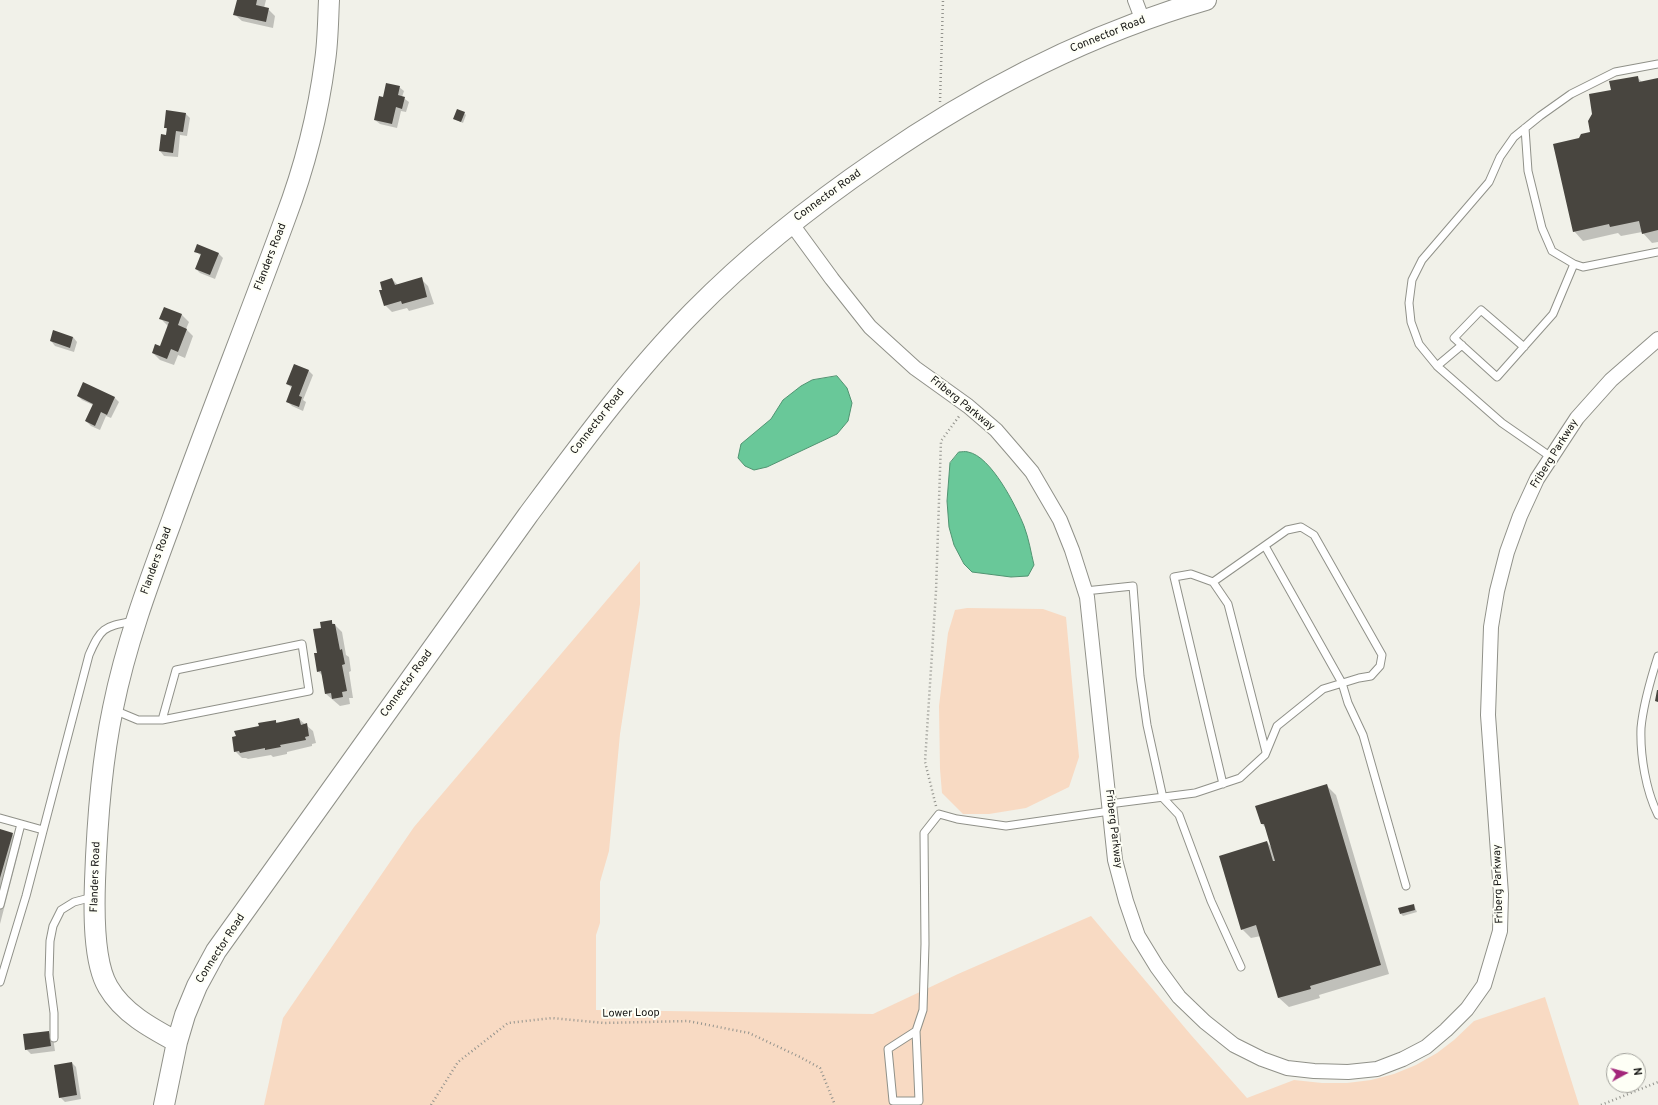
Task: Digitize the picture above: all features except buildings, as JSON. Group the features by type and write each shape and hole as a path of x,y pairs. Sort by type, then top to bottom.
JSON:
{"street":[{"name":"Flanders Road","path":"177,1042 148,1026 132,1014 117,999 107,985 101,968 94,914 99,805 106,747 112,709 135,621 190,469 299,180 321,91 325,61 329,0"},
{"path":"1135,0 1143,21"},
{"name":"Connector Road","path":"177,1042 196,986 216,951 570,458 628,384 679,327 730,276 791,222 839,186 939,120 978,96 1059,55 1143,21 1206,0"},
{"name":"Friberg Parkway","path":"791,222 832,279 870,327 915,368 968,406 996,430 1032,472 1060,520 1072,550 1085,591 1115,860 1126,901 1138,936 1157,967 1179,997 1205,1022 1234,1045 1262,1059 1287,1068 1314,1071 1348,1072 1376,1069 1403,1059 1426,1047 1446,1030 1466,1009 1484,985 1500,931 1501,894 1488,715 1491,628 1497,591 1507,552 1522,510 1537,479 1577,418 1611,380 1658,339"},
{"path":"164,1105 177,1042"}],"lane":[{"path":"1551,456 1502,423 1437,366 1419,344 1411,322 1409,303 1412,280 1422,260 1489,182 1500,157 1514,137 1571,94 1616,72 1658,64"},
{"path":"1525,128 1528,171 1542,228 1552,251 1574,264 1583,266 1658,252"},
{"path":"1524,347 1481,310 1454,338 1497,378 1553,314 1574,264"},
{"path":"1437,366 1462,345"},
{"path":"916,1031 888,1049 893,1101 919,1103 916,1031 923,1010 925,944 924,834 939,814 957,819 1006,826 1195,792 1223,784 1240,778 1266,752 1277,726 1323,689 1371,676 1380,666 1382,655 1314,535 1301,527 1287,530 1213,582"},
{"path":"1265,546 1342,683 1348,703 1363,735 1406,886"},
{"path":"1223,784 1174,577 1191,574 1213,582 1228,604 1266,752"},
{"path":"1085,591 1133,586 1140,676 1147,725 1163,798 1179,815 1211,901 1241,967"},
{"path":"0,982 26,896 90,655 97,635 111,626 135,621"},
{"path":"112,709 138,720 162,720 309,691 302,644 176,670 162,720"},
{"path":"1658,656 1650,680 1641,728 1644,773 1651,802 1658,815"},
{"path":"0,818 43,830"},
{"path":"0,905 21,824"},
{"path":"54,1038 54,1013 49,975 50,941 53,926 61,910 74,902 95,896"}],"path":[{"path":"939,120 942,0"},
{"path":"939,814 925,762 936,591 941,441 968,406"},
{"name":"Lower Loop","path":"431,1105 458,1062 508,1023 552,1018 604,1023 688,1021 749,1033 800,1056 820,1068 835,1105"},
{"path":"1600,1105 1658,1082"}],"shaded area":[{"path":"837,376 847,388 852,403 848,421 837,434 767,467 754,470 745,466 738,458 741,444 771,419 783,400 801,386 812,380"},
{"path":"959,452 968,452 985,462 1002,483 1009,495 1024,526 1030,546 1034,565 1028,576 1011,577 972,572 964,564 954,545 949,527 947,501 950,463"},
{"path":"640,561 640,604 620,734 609,851 600,882 600,923 596,935 596,1010 873,1014 958,974 1091,916 1191,1035 1247,1098 1294,1080 1322,1083 1347,1083 1371,1080 1394,1074 1416,1065 1437,1053 1454,1040 1474,1021 1545,997 1579,1105 264,1105 283,1018 414,827"},
{"path":"967,608 1043,609 1066,617 1079,757 1069,787 1026,808 989,814 963,814 942,793 939,706 948,633 955,610"}]}
